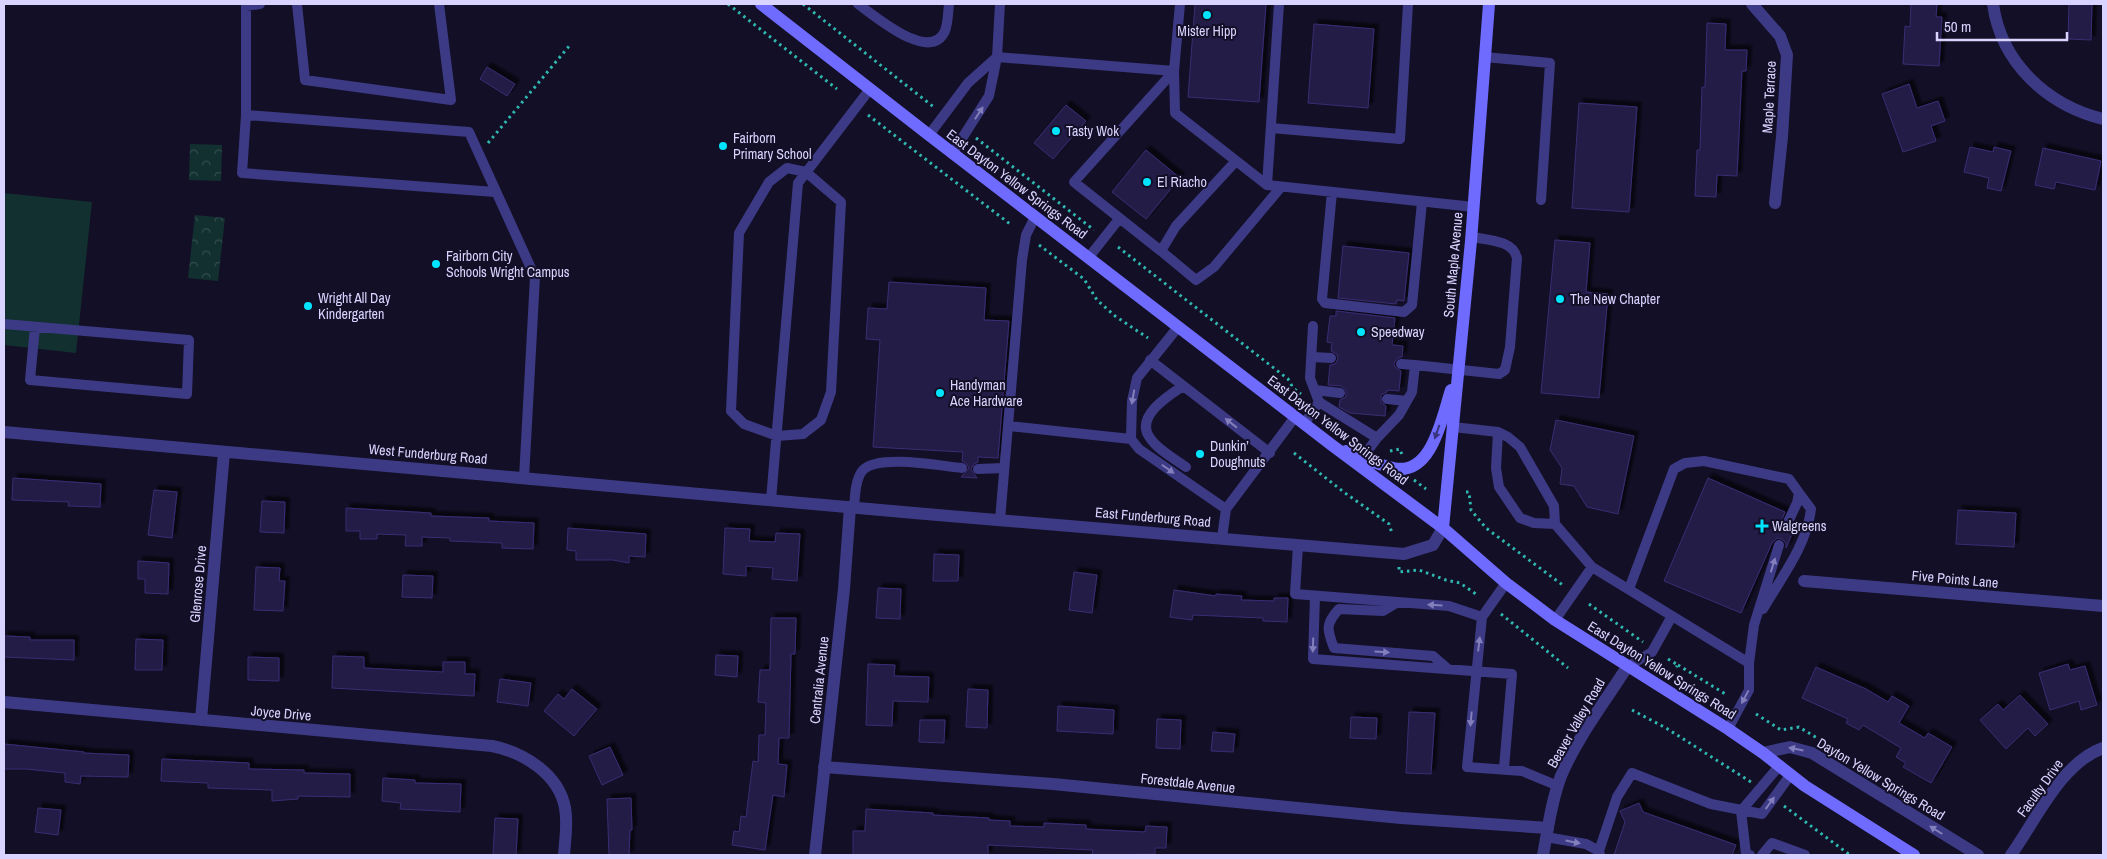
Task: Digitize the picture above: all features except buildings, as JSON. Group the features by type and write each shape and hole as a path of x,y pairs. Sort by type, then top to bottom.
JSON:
{"main road":[{"name":"East Dayton Yellow Springs Road","path":"761,4 952,154 1443,528 1506,583 1555,620 1728,729 1764,753 1805,786 1914,855"},
{"name":"South Maple Avenue","path":"1443,528 1472,237 1489,4"},
{"path":"1333,446 1399,469 1412,467 1425,457 1432,448 1459,369"}],"street":[{"name":"Maple Terrace","path":"1752,4 1780,36 1787,55 1782,137 1775,203"},
{"path":"1993,4 1997,25 2003,40 2014,61 2029,79 2065,105 2103,119"},
{"name":"West Funderburg Road","path":"4,432 852,508"},
{"name":"Glenrose Drive","path":"201,720 224,452"},
{"name":"East Funderburg Road","path":"852,508 1404,554 1433,545 1443,528"},
{"name":"Centralia Avenue","path":"815,855 852,508"},
{"name":"Five Points Lane","path":"1804,581 2103,606"},
{"name":"Beaver Valley Road","path":"1543,855 1558,786 1576,748 1627,667"},
{"name":"Joyce Drive","path":"4,702 492,746 508,749 521,755 548,776 562,798 565,807 564,855"},
{"name":"Dayton Yellow Springs Road","path":"1764,753 1790,747 1812,753 1978,855"},
{"name":"Faculty Drive","path":"2011,855 2066,773 2088,755 2103,748"},
{"name":"Forestdale Avenue","path":"824,767 1053,784 1547,832"}],"lane":[{"path":"260,4 245,5 246,115 242,173 496,192"},
{"path":"297,4 305,80 451,100 439,4"},
{"path":"858,4 899,33 916,42 938,39 944,32 949,4"},
{"path":"952,154 990,96 997,57 1000,4"},
{"path":"1180,4 1174,71 1175,113 1267,185 1474,207"},
{"path":"1267,185 1279,4"},
{"path":"1271,128 1400,140 1408,4"},
{"path":"929,135 968,83 997,57 1174,71"},
{"path":"1484,57 1550,63 1541,200"},
{"path":"1174,71 1074,182 1196,280 1214,267 1281,187"},
{"path":"771,500 798,183 870,88"},
{"path":"246,115 469,132 535,277 524,478"},
{"path":"1161,251 1176,226 1236,161"},
{"path":"787,168 806,172 841,202 832,392 821,420 803,434 777,436 744,424 731,411 739,233 769,182 787,168"},
{"path":"1332,192 1322,299 1325,304 1404,312 1412,305 1422,202"},
{"path":"1000,520 1022,260 1026,235 1035,217"},
{"path":"1088,258 1119,219"},
{"path":"1401,364 1499,374 1505,370 1510,347 1516,251 1506,244 1472,237"},
{"path":"4,324 189,340 187,394 30,380 35,328"},
{"path":"1313,326 1310,378 1319,402 1377,438"},
{"path":"1178,327 1137,378 1132,402 1131,438 1139,450 1226,509"},
{"path":"1312,357 1331,358"},
{"path":"1150,360 1270,453"},
{"path":"1363,457 1377,438 1399,415 1407,401 1412,392 1415,365"},
{"path":"1183,386 1156,406 1146,423 1146,430 1153,442 1186,467"},
{"path":"1315,390 1340,393"},
{"path":"1387,399 1407,401"},
{"path":"1222,538 1226,509 1270,453 1299,420 1319,402"},
{"path":"1008,426 1131,438"},
{"path":"1453,427 1498,432 1520,447 1554,506 1555,524 1592,567 1748,663"},
{"path":"1498,432 1496,468 1499,487 1520,518 1534,523 1555,524"},
{"path":"1629,589 1674,470 1685,462 1704,461 1789,479 1811,509 1809,524 1794,558 1754,625"},
{"path":"852,508 858,480 863,470 878,463 962,468"},
{"path":"978,469 1004,468"},
{"path":"1787,524 1797,503 1799,493"},
{"path":"1298,545 1295,594 1449,606 1482,617"},
{"path":"1728,729 1749,690 1748,663 1754,625 1779,545"},
{"path":"1555,620 1592,567"},
{"path":"1506,583 1482,617 1467,767 1522,770 1558,786"},
{"path":"1315,596 1313,659 1512,674 1504,768"},
{"path":"1398,602 1383,611 1339,610 1330,619 1328,634 1334,648 1434,656 1448,669"},
{"path":"1627,667 1652,652 1672,616"},
{"path":"1748,855 1741,811 1780,765"},
{"path":"1547,832 1586,844 1600,853 1617,797 1632,773 1711,804 1762,814 1791,774"},
{"path":"1762,855 1772,843 1802,854"}],"path":[{"path":"728,4 837,89"},
{"path":"803,4 936,108"},
{"path":"485,147 570,45"},
{"path":"868,115 1010,224"},
{"path":"975,136 1094,230"},
{"path":"1038,245 1084,279 1097,300 1115,316 1148,338"},
{"path":"1118,247 1288,379 1293,388 1305,397"},
{"path":"1384,450 1400,450 1403,455"},
{"path":"1294,453 1389,524 1392,533"},
{"path":"1411,478 1432,490"},
{"path":"1422,492 1426,488"},
{"path":"1466,492 1469,492 1471,510 1486,528 1565,587"},
{"path":"1399,567 1399,572 1419,570 1460,583 1476,594"},
{"path":"1589,604 1643,642"},
{"path":"1496,610 1568,668"},
{"path":"1668,660 1727,695"},
{"path":"1632,710 1666,728 1751,783"},
{"path":"1781,804 1850,855"}],"green space":[{"path":"190,144 222,145 221,181 189,180"},
{"path":"4,193 92,202 76,353 4,345"},
{"path":"195,215 225,218 218,281 188,278"}],"place":[{"name":"Mister Hipp","path":"1207,15"},
{"name":"Tasty Wok","path":"1056,131"},
{"name":"Fairborn Primary School","path":"723,146"},
{"name":"El Riacho","path":"1147,182"},
{"name":"Fairborn City Schools Wright Campus","path":"436,264"},
{"name":"The New Chapter","path":"1560,299"},
{"name":"Wright All Day Kindergarten","path":"308,306"},
{"name":"Speedway","path":"1361,332"},
{"name":"Handyman Ace Hardware","path":"940,393"},
{"name":"Dunkin’ Doughnuts","path":"1200,454"},
{"name":"Walgreens","path":"1762,526"}]}
